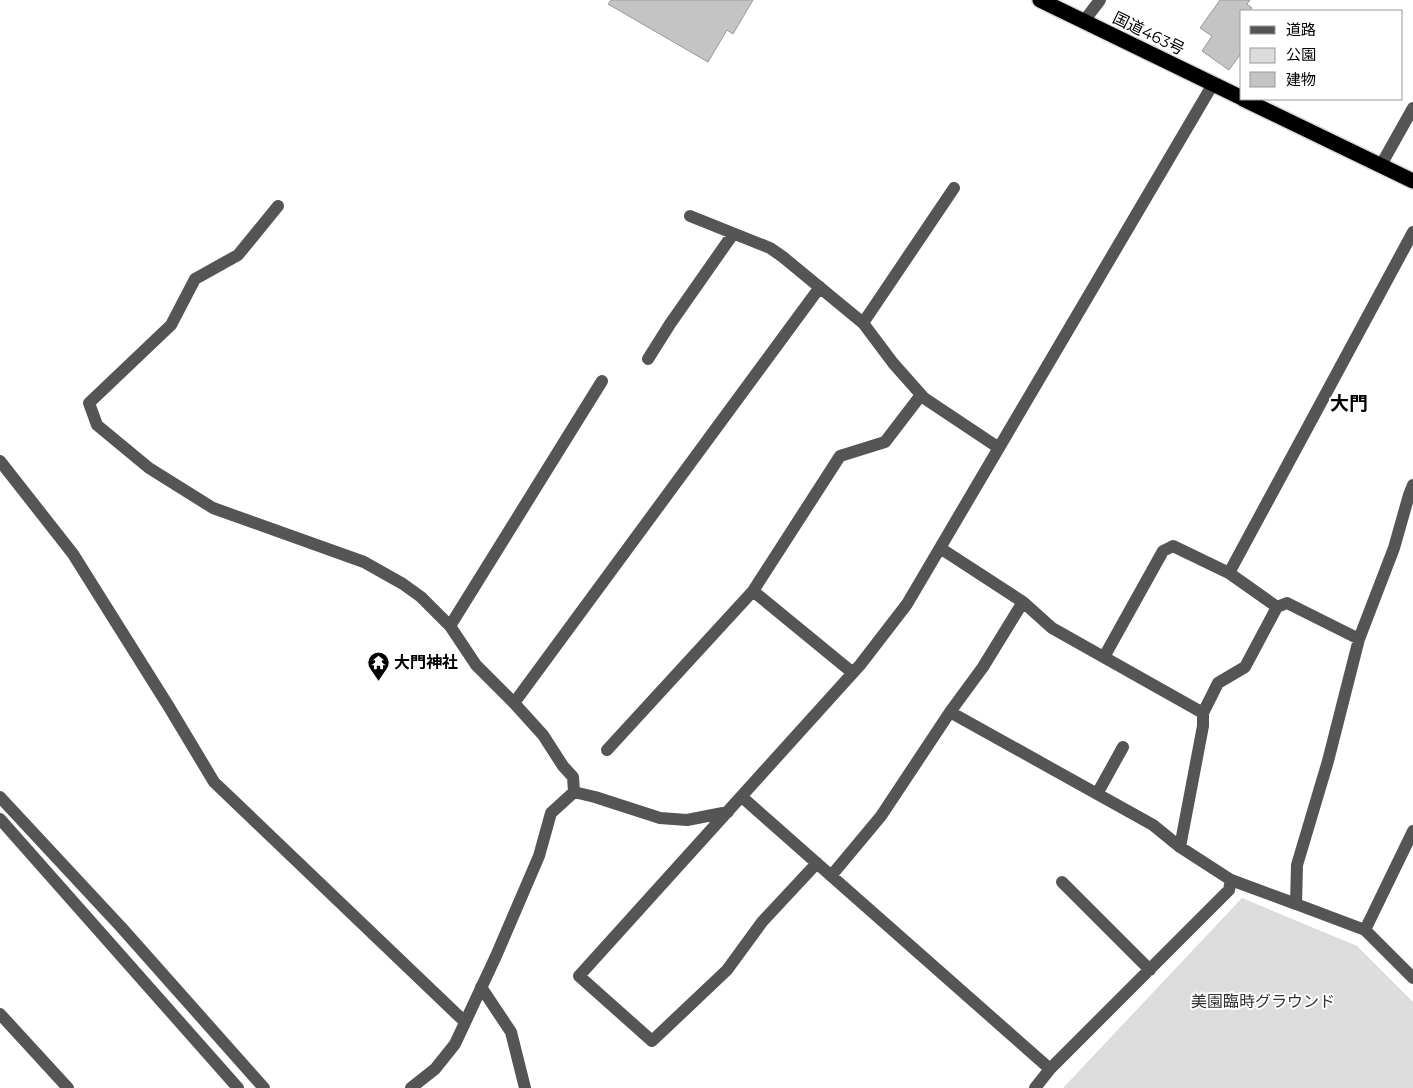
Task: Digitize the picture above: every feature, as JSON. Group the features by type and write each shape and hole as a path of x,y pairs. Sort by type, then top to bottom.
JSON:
{"highway":[{"name":"国道463号","path":"1040,0 1240,97"},
{"name":"国道463号","path":"1247,100 1413,181"}],"street":[{"path":"1084,21 1100,0"},
{"path":"817,863 762,922 727,970 652,1041 579,976 853,673 907,604 1213,84"},
{"path":"1381,165 1413,108"},
{"path":"863,323 954,188"},
{"path":"278,206 238,255 195,279 171,325 89,403 97,425 148,468 213,508 364,562 403,584 421,597 450,626 476,666 543,735 573,777 574,792"},
{"path":"690,216 770,248 783,257 863,323 893,363 921,395 999,448"},
{"path":"1228,573 1413,232"},
{"path":"648,359 733,234"},
{"path":"514,703 820,287"},
{"path":"450,626 602,381"},
{"path":"607,750 753,591 840,456 885,442 921,395"},
{"path":"0,461 73,554 214,782 465,1022"},
{"path":"1296,904 1297,865 1328,761 1359,639 1394,548 1413,485"},
{"path":"1104,657 1163,550 1173,546 1228,573 1277,607"},
{"path":"940,548 1023,602 1052,628 1204,713"},
{"path":"753,591 853,673"},
{"path":"831,876 882,816 950,712 983,666 1023,602"},
{"path":"1180,847 1204,713 1218,682 1245,667 1277,607 1287,603 1359,639"},
{"path":"950,712 1153,825 1180,847 1230,880 1365,930 1413,978"},
{"path":"1097,794 1123,747"},
{"path":"574,792 595,796 660,818 687,820 728,812"},
{"path":"411,1088 440,1063 455,1044 539,856 551,812 574,792"},
{"path":"0,797 121,928 264,1088"},
{"path":"742,797 1050,1069"},
{"path":"0,820 238,1088"},
{"path":"1365,930 1413,831"},
{"path":"1035,1088 1050,1069 1229,890 1230,880"},
{"path":"1062,882 1150,970"},
{"path":"481,987 512,1032 525,1088"},
{"path":"2,1021 68,1088"}],"green space":[{"name":"美園臨時グラウンド","path":"1242,898 1357,946 1413,1002 1413,1088 1063,1088"}],"building":[{"path":"611,0 753,0 733,34 727,30 708,62 608,4"},
{"path":"1220,0 1250,0 1247,4 1252,8 1251,10 1240,10 1240,55 1229,70 1202,51 1212,36 1200,28"}],"place":[{"name":"大門神社","path":"378,681"}],"district":[{"name":"大門","path":"1349,403"}]}
